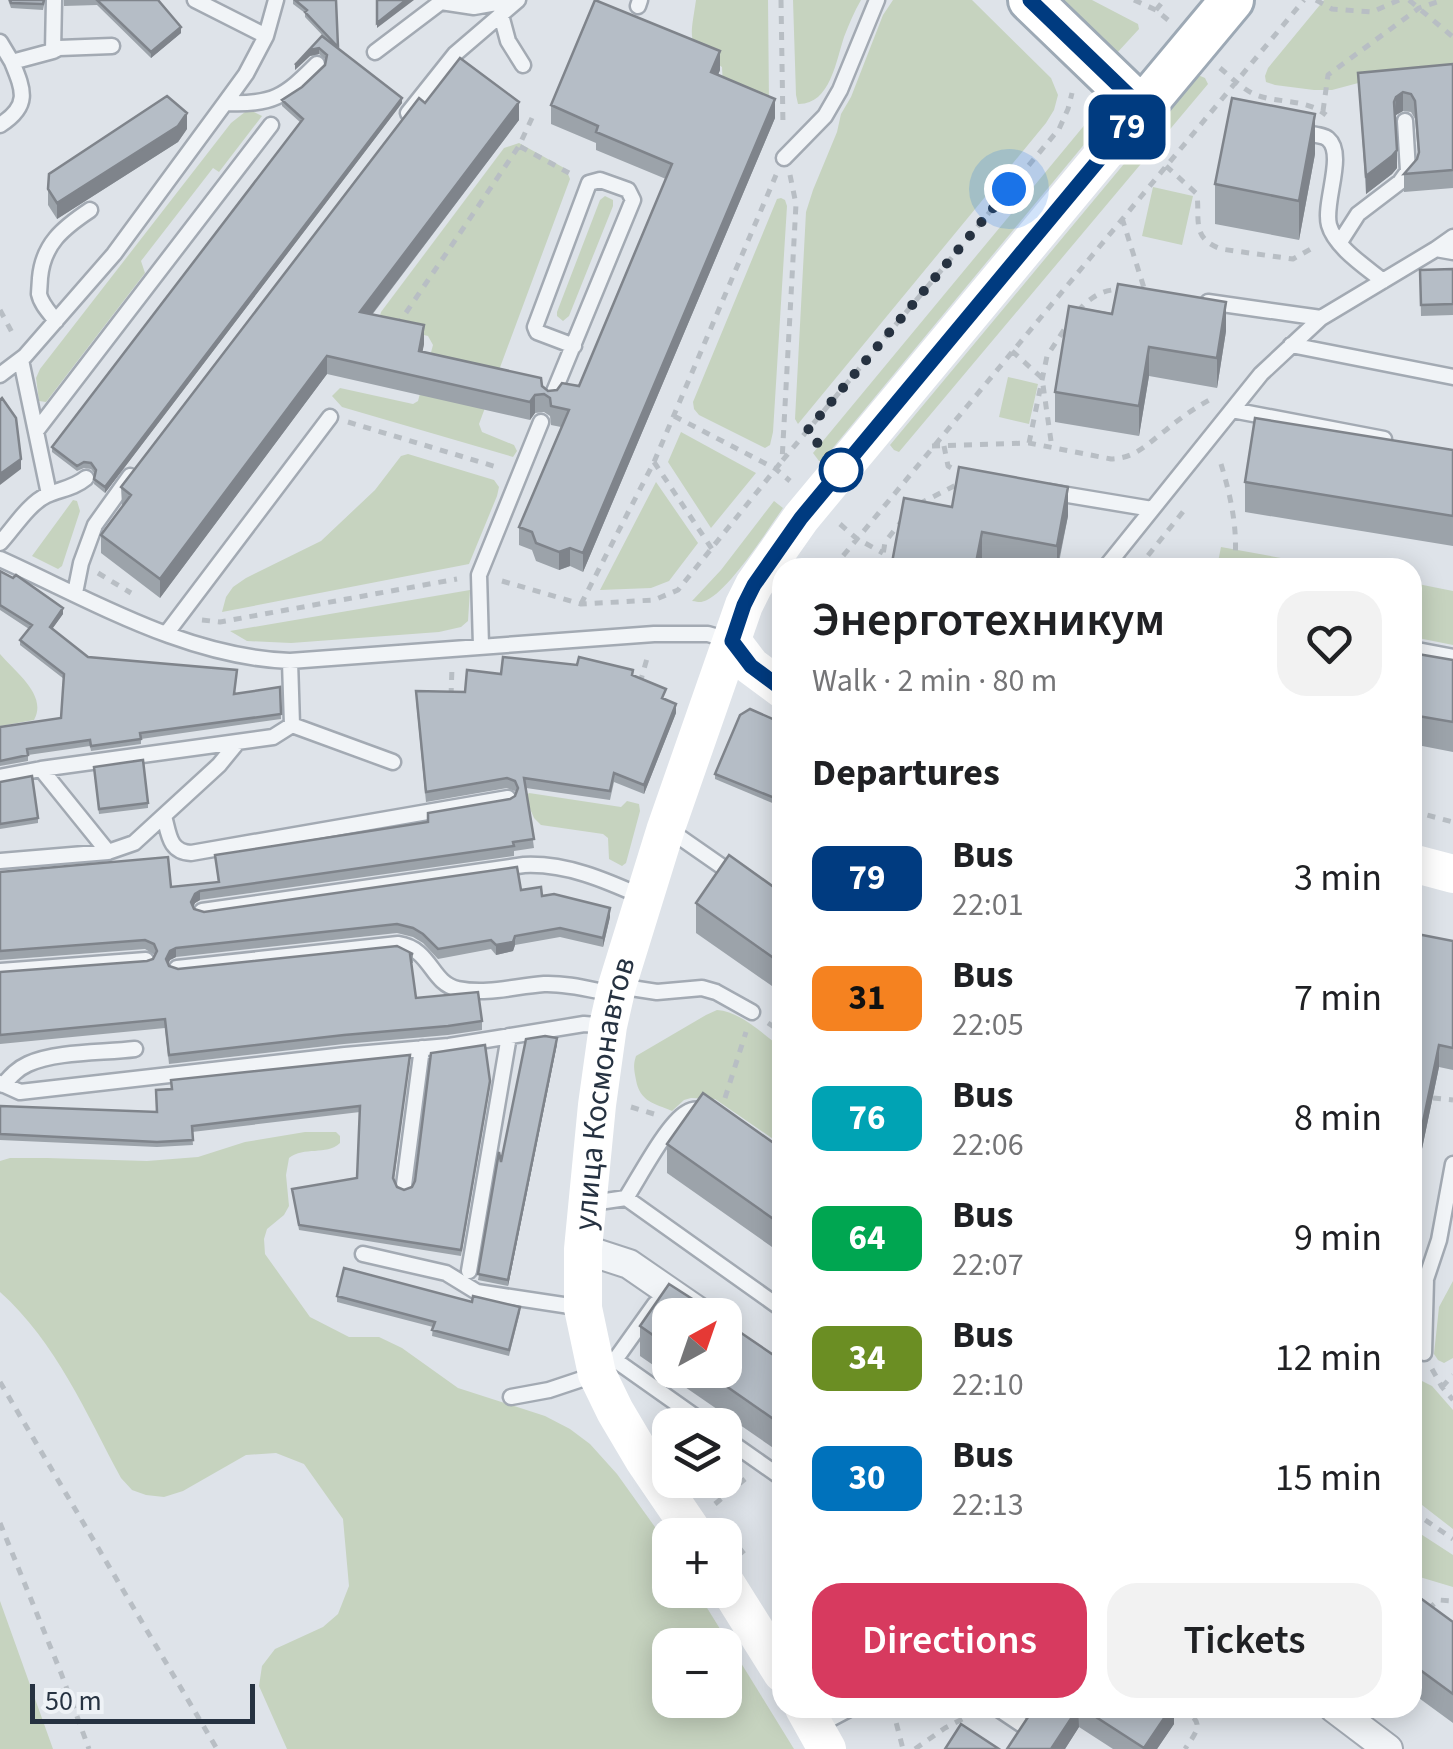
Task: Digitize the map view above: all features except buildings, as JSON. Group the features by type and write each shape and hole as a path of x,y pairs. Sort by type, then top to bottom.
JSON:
{"main road":[{"path":"1030,0 1142,108 1232,0"},
{"name":"улица Космонавтов","path":"773,558 801,518 1142,108"},
{"name":"улица Космонавтов","path":"697,1518 644,1460 615,1411 606,1367 584,1308 586,1204 613,1002 666,828 744,605 772,559"},
{"path":"732,641 751,666 772,682"},
{"path":"1422,866 1453,874"},
{"path":"742,1581 772,1650"}],"street":[{"path":"584,1249 628,1264 678,1298"},
{"path":"1347,1718 1388,1749"}],"lane":[{"path":"53,50 54,0"},
{"path":"196,0 266,36"},
{"path":"0,375 20,360 114,254 246,74 266,36 276,0"},
{"path":"375,52 442,1 474,7 516,0"},
{"path":"400,123 456,54 516,0"},
{"path":"784,158 825,116 840,90 877,0"},
{"path":"501,15 508,41 522,65"},
{"path":"0,42 22,92 14,116 0,125"},
{"path":"12,62 53,50 112,46"},
{"path":"225,103 274,99 317,64"},
{"path":"1340,242 1358,214 1400,182 1408,171 1405,121"},
{"path":"37,430 271,125"},
{"path":"1277,128 1330,140 1335,153 1329,226 1349,254 1384,281"},
{"path":"551,398 574,346 633,200 628,190 600,180 589,184 535,327 537,332 574,346"},
{"path":"56,321 39,294 41,266 58,233 90,210"},
{"path":"1113,558 1244,394 1291,346 1321,318 1453,237"},
{"path":"1436,249 1453,252"},
{"path":"1184,298 1321,318"},
{"path":"1291,346 1453,377"},
{"path":"20,360 49,494"},
{"path":"1232,410 1395,441"},
{"path":"166,634 330,416"},
{"path":"481,646 479,575 541,422"},
{"path":"75,593 81,563 101,515 137,468"},
{"path":"0,543 37,501 86,478"},
{"path":"1043,491 1152,509"},
{"path":"0,559 166,634 226,654 259,660 290,661 654,634 708,634 732,641"},
{"path":"1422,651 1453,656"},
{"path":"290,661 292,726"},
{"path":"0,777 273,737 292,726 393,762"},
{"path":"0,861 108,852 134,843 238,743"},
{"path":"41,769 108,852"},
{"path":"164,816 170,843 181,853 191,853 508,798"},
{"path":"666,828 754,889"},
{"path":"202,911 524,864 580,872 644,897"},
{"path":"177,968 398,944 416,948 446,984 456,989 486,992 555,984 613,1002"},
{"path":"0,971 146,960"},
{"path":"135,1050 32,1062 1,1084 20,1092 508,1036 584,1024 613,1002 658,992 702,988 752,1012"},
{"path":"470,1270 508,1036"},
{"path":"404,1184 422,1048"},
{"path":"626,1198 676,1122 688,1111 701,1110 718,1118"},
{"path":"1424,1353 1426,1279 1439,1240 1453,1164"},
{"path":"586,1204 626,1198 772,1302"},
{"path":"362,1254 446,1273 476,1292 584,1308"},
{"path":"511,1397 548,1390 606,1367 652,1308"},
{"path":"606,1367 677,1408"},
{"path":"742,1450 772,1471"},
{"path":"1012,1718 1024,1726"}],"path":[{"path":"781,0 784,158 796,204 782,462"},
{"path":"1134,0 1156,10 1164,0"},
{"path":"840,558 1304,0"},
{"path":"1316,0 1332,10 1372,12 1399,0"},
{"path":"1409,0 1453,37"},
{"path":"1323,110 1328,75 1419,8 1444,0"},
{"path":"81,563 150,605 220,622 479,575 581,604 654,600 668,595 678,590 1060,129 1073,96 1066,82"},
{"path":"1236,82 1261,96 1323,110 1332,124 1330,140"},
{"path":"394,330 519,146 532,118"},
{"path":"519,146 589,184"},
{"path":"581,604 654,462 784,158"},
{"path":"1166,166 1197,194 1198,230 1210,245 1294,259 1314,248 1329,226"},
{"path":"1029,443 1048,356 1062,330 1081,306 1098,294 1111,289 1145,292 1122,218"},
{"path":"1012,351 1042,378 1052,448"},
{"path":"932,446 1029,443 1123,458 1138,453 1166,429 1220,394 1232,390 1244,394"},
{"path":"330,416 519,474"},
{"path":"674,416 776,469"},
{"path":"913,508 970,478 948,466 944,446"},
{"path":"654,462 712,548"},
{"path":"1220,464 1238,544 1236,558"},
{"path":"882,558 885,542 904,519"},
{"path":"856,538 883,553"},
{"path":"638,688 654,634"},
{"path":"451,700 452,650"},
{"path":"1422,813 1453,822"},
{"path":"730,1082 752,1012"},
{"path":"1433,1098 1453,1100"},
{"path":"617,1102 676,1122"},
{"path":"1424,1353 1453,1400"},
{"path":"1442,1386 1453,1375"},
{"path":"0,1382 217,1749"},
{"path":"1422,1518 1453,1538"},
{"path":"0,1523 89,1749"},
{"path":"1428,1609 1439,1600 1453,1601"},
{"path":"897,1718 903,1749"},
{"path":"915,1749 964,1718"},
{"path":"1185,1749 1198,1730 1195,1718"}],"green space":[{"path":"696,0 768,0 769,104 723,86 722,67 701,52 693,40"},
{"path":"793,0 861,0 825,90 809,102 798,104 796,95"},
{"path":"893,0 972,0 1051,78 1058,95 1046,123 798,424 795,419 806,212 841,114"},
{"path":"1057,0 1092,0 1138,24 1139,29 1116,54"},
{"path":"1324,0 1453,0 1453,72 1362,82 1332,90 1266,82 1268,68"},
{"path":"1198,75 1208,84 899,452 894,450 890,445"},
{"path":"245,112 262,116 219,172 213,168 141,261 145,273 46,402 39,401 36,378 40,369 231,123"},
{"path":"1092,116 1101,124 819,461 813,453"},
{"path":"519,143 566,169 570,179 479,424 482,432 514,445 517,451 513,457 342,407 332,396 340,388 413,404 418,401 433,345 428,336 384,325 379,319 381,312 504,148"},
{"path":"1153,187 1193,196 1182,245 1142,236"},
{"path":"605,196 613,200 613,206 569,316 563,321 557,312 600,200"},
{"path":"781,198 787,206 773,432 770,445 765,448 699,415 693,402 777,199"},
{"path":"1008,377 1038,384 1029,424 999,417"},
{"path":"681,432 756,473 711,528 668,462"},
{"path":"408,454 494,480 499,487 469,564 222,612 233,587 321,541 375,490 401,456"},
{"path":"656,482 698,543 669,581 651,588 600,590"},
{"path":"73,500 80,511 58,569 32,556"},
{"path":"774,501 783,508 737,572 707,600 692,601 721,570"},
{"path":"1221,547 1281,558 1219,558"},
{"path":"1422,585 1453,591 1453,645 1422,639"},
{"path":"470,590 468,621 461,627 439,632 291,643 247,641 230,631"},
{"path":"0,654 33,693 37,702 34,720 0,726"},
{"path":"529,793 621,807 627,801 639,804 626,863 622,866 609,859 608,838 603,834 541,825 525,797"},
{"path":"726,1011 772,1041 772,1138 715,1099 691,1098 672,1111 641,1093 634,1068 636,1056 706,1015"},
{"path":"305,1132 336,1132 340,1143 334,1147 289,1158 289,1206 267,1229 264,1239 265,1254 310,1317 349,1337 379,1337 402,1348 458,1388 545,1416 590,1444 652,1523 652,1608 707,1608 719,1628 652,1628 652,1718 742,1718 742,1665 794,1749 287,1749 259,1686 262,1666 275,1649 323,1627 338,1614 349,1586 343,1519 304,1464 276,1453 246,1455 183,1491 164,1497 132,1490 121,1478 54,1356 0,1292 0,1161 198,1157 245,1142"},
{"path":"1453,1281 1453,1358 1444,1363 1434,1354 1439,1307"},
{"path":"1422,1381 1432,1386 1453,1410 1453,1529 1422,1505"},
{"path":"1422,1535 1453,1555 1453,1587 1422,1578"},
{"path":"0,1601 53,1749 0,1749"}],"bus line":[{"name":"79","path":"772,558 801,518 1142,108 1030,0"},
{"name":"79","path":"772,558 744,605 732,641 751,666 772,682"}],"route":[{"path":"841,470 807,431 1009,189"}]}
